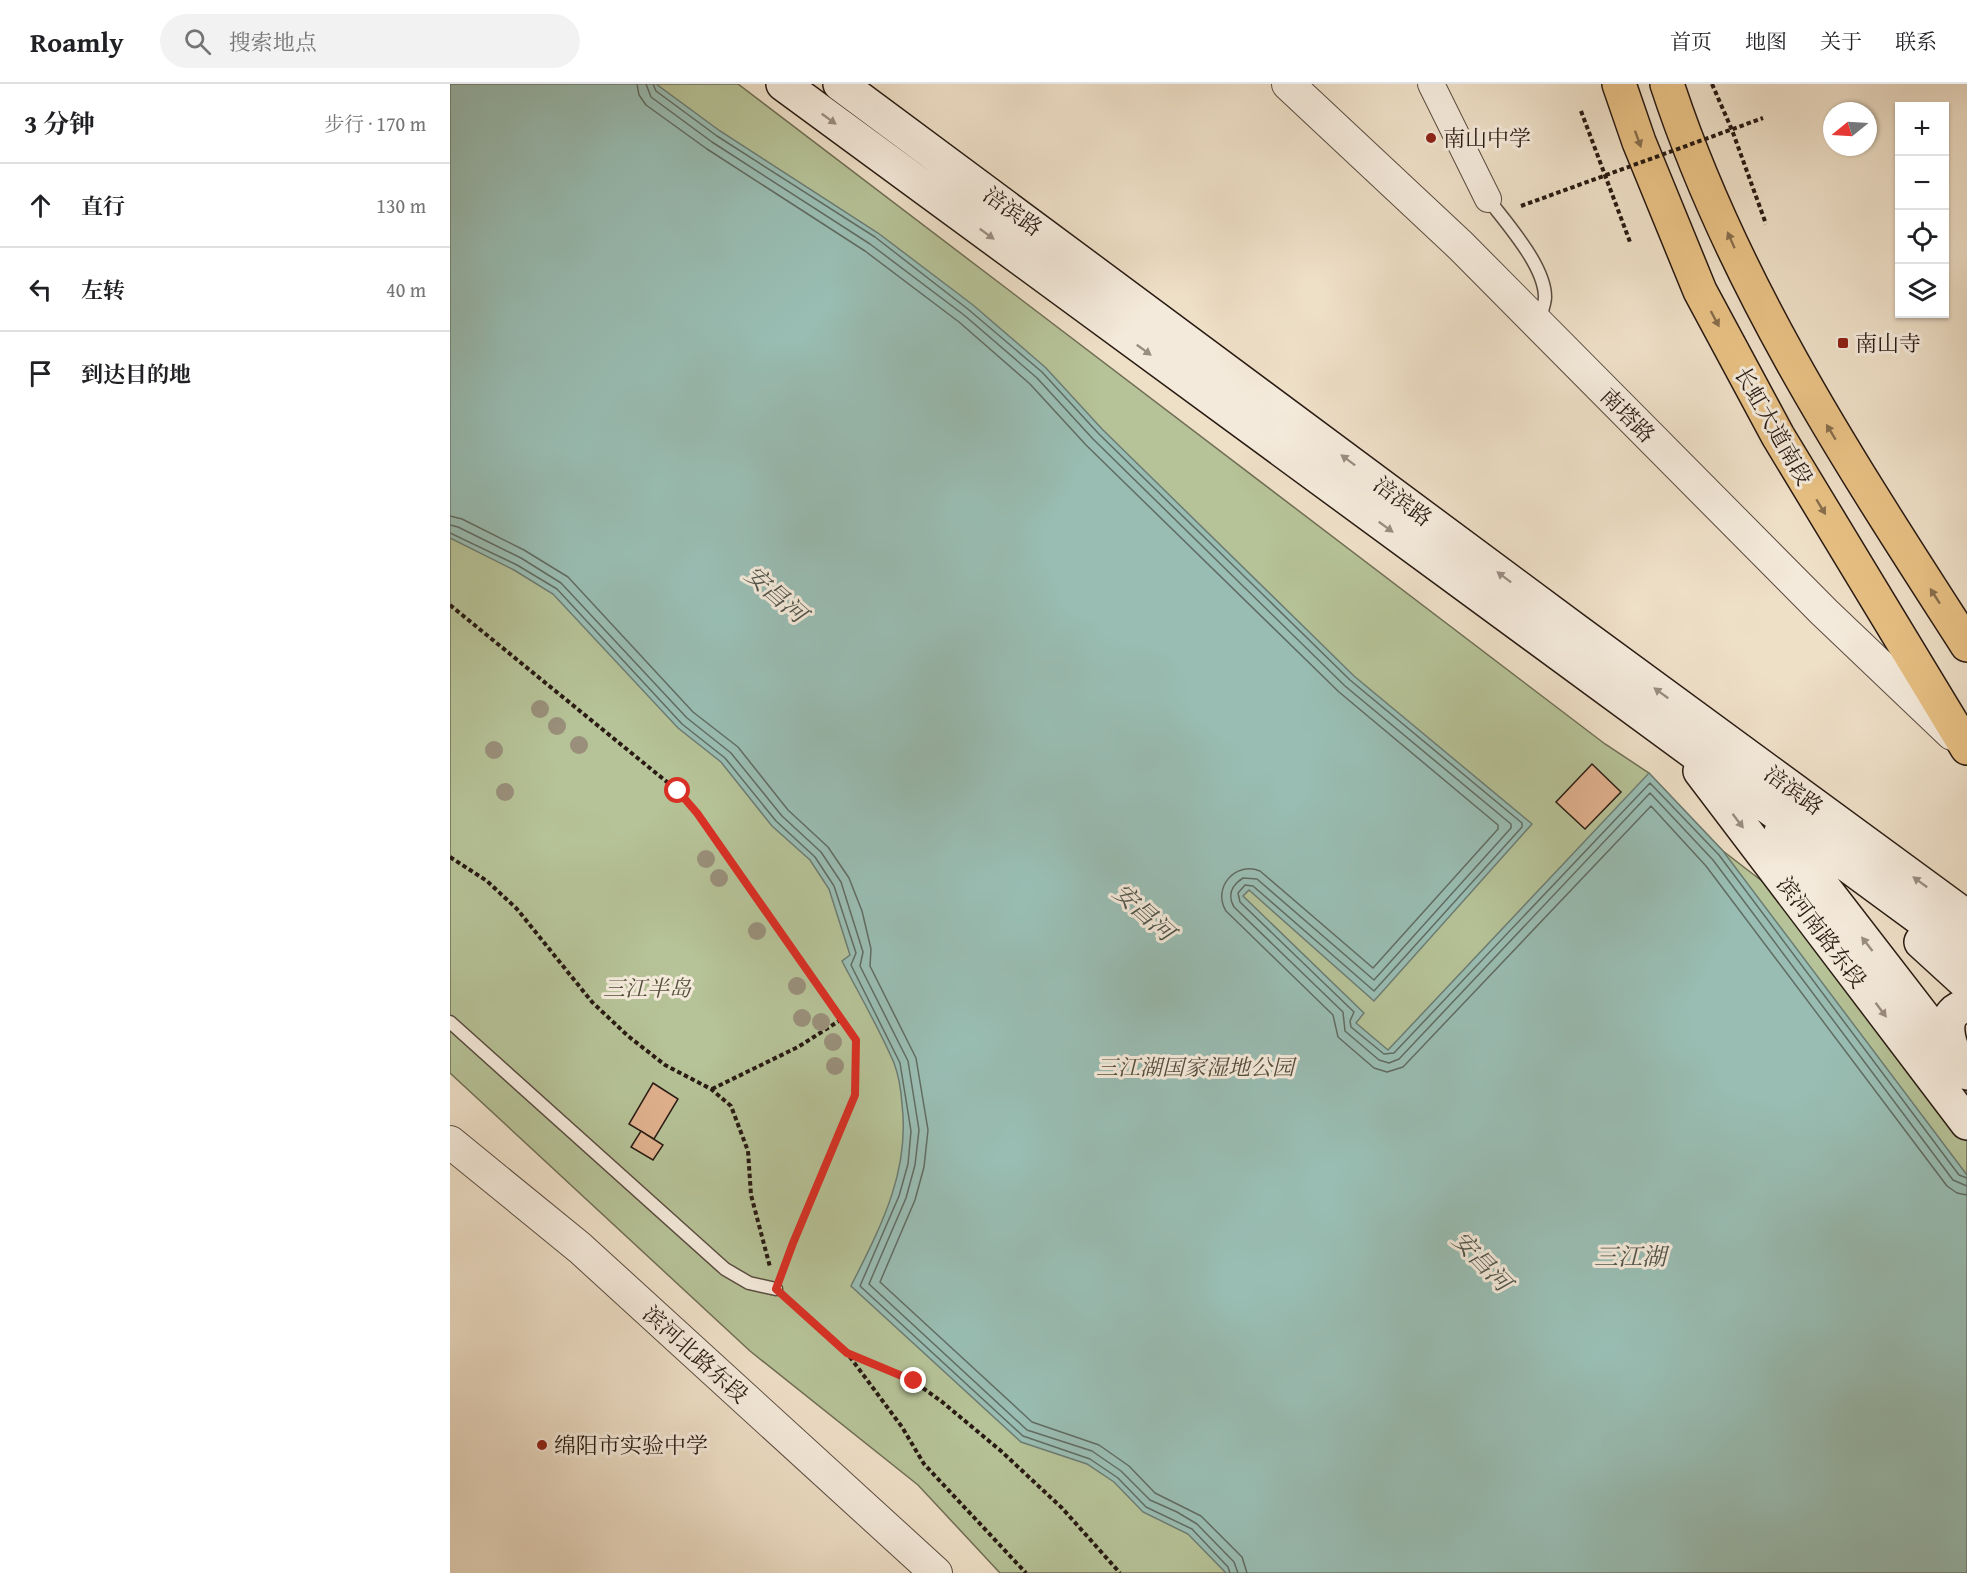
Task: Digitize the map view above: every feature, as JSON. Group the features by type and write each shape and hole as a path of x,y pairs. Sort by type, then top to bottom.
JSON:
{"highway":[{"name":"长虹大道南段","path":"1619,84 1639,142 1700,291 1778,436 1967,748"},
{"name":"长虹大道南段","path":"1667,84 1680,123 1758,303 1832,434 1967,645"}],"main road":[{"name":"涪滨路","path":"783,84 1683,728 1967,917"},
{"name":"涪滨路","path":"840,84 1683,728"},
{"name":"滨河南路东段","path":"1683,728 1755,798 1961,1065"},
{"name":"滨河南路东段","path":"1683,728 1962,1117"},
{"path":"1755,798 1814,843 1963,966 1936,980 1927,993 1917,1035 1919,1060"},
{"path":"1961,1065 1946,1036 1950,1016 1961,1007 1967,1006"}],"street":[{"name":"南塔路","path":"1288,84 1461,246 1824,612 1967,748"},
{"path":"1431,84 1488,200"},
{"name":"滨河北路东段","path":"450,1142 580,1248 936,1573"}],"lane":[{"path":"1488,200 1532,261 1541,279 1545,298 1538,324"},
{"path":"450,1022 725,1269 749,1283 776,1289"}],"path":[{"path":"1712,84 1732,130 1766,224"},
{"path":"1581,111 1630,242"},
{"path":"1521,206 1763,118"},
{"path":"450,605 678,791 697,813 856,1040 855,1095 776,1289"},
{"path":"450,857 487,881 517,909 592,1002 628,1036 665,1065 711,1089 731,1106 741,1127 748,1151 751,1195 776,1289 847,1353 903,1427 924,1464 1026,1573"},
{"path":"711,1089 798,1047 842,1019"},
{"path":"847,1353 914,1381 941,1401 1001,1451 1062,1508 1120,1573"}],"green space":[{"name":"三江湖","path":"450,84 738,84 1605,744 1649,773 1723,851 1967,1039 1967,1573 1000,1573 918,1485 750,1351 450,1073"}],"water":[{"name":"三江湖","path":"450,84 656,84 720,131 878,233 973,305 1046,368 1102,429 1354,676 1532,824 1374,1001 1249,890 1243,896 1364,1013 1356,1023 1388,1050 1649,773 1723,851 1967,1175 1967,1573 1226,1573 1188,1534 1143,1512 1114,1482 1087,1464 1021,1442 851,1286 873,1242 891,1198 902,1153 902,1104 894,1063 842,961 850,955 829,889 810,860 772,826 721,762 678,728 553,594 514,570 450,538"}],"building":[{"path":"1592,764 1621,792 1585,829 1556,802"},
{"path":"653,1083 678,1099 654,1139 629,1124"},
{"path":"641,1131 663,1145 653,1160 631,1147"}],"place":[{"name":"南山中学","path":"1431,138"},
{"name":"南山寺","path":"1843,343"},
{"name":"绵阳市实验中学","path":"542,1445"}],"route":[{"path":"678,791 697,813 856,1040 855,1095 776,1289 847,1353 914,1381"}],"water label":[{"name":"安昌河","path":"776,594"},
{"name":"安昌河","path":"1144,912"},
{"name":"安昌河","path":"1482,1261"}],"park label":[{"name":"三江半岛","path":"647,988"},
{"name":"三江湖国家湿地公园","path":"1195,1067"}]}
